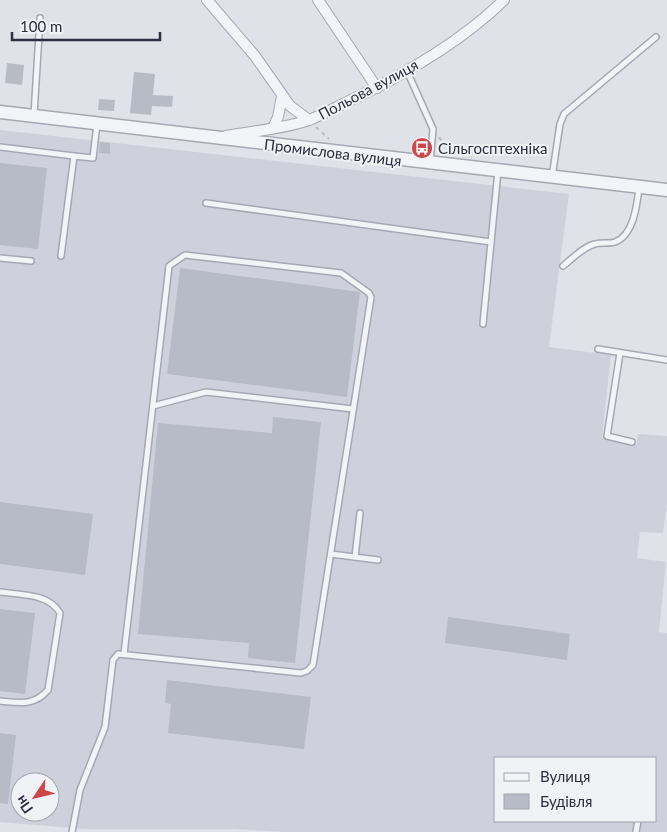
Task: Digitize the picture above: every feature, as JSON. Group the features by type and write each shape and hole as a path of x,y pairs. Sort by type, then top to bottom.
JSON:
{"street":[{"path":"207,0 255,56 282,96 298,113 309,120"},
{"path":"318,0 377,88"},
{"name":"Польова вулиця","path":"214,138 309,120 377,88 407,71 473,26 504,0"},
{"path":"273,128 278,117 282,96"},
{"name":"Промислова вулиця","path":"0,112 667,190"}],"lane":[{"path":"34,116 40,18"},
{"path":"552,177 560,124 564,114 656,37"},
{"path":"407,71 434,129 430,163"},
{"path":"0,147 93,158 97,124"},
{"path":"61,256 74,156"},
{"path":"483,324 498,171"},
{"path":"564,266 579,253 595,244 616,242 626,232 636,210 639,187"},
{"path":"206,203 491,242"},
{"path":"72,832 80,790 105,727 113,660 118,654 301,673 307,671 313,665 371,297 369,293 341,273 185,255 168,267 124,654"},
{"path":"0,258 30,261"},
{"path":"598,349 667,360"},
{"path":"620,353 607,436 632,442"},
{"path":"152,406 206,392 353,409"},
{"path":"355,557 360,513"},
{"path":"331,554 378,560"},
{"path":"0,592 38,597 56,606 60,613 48,690 35,702 0,701"}],"shaded area":[{"path":"0,130 569,194 549,347 611,355 602,438 637,444 638,434 667,436 667,505 663,533 640,532 637,558 666,562 659,632 667,633 667,832 283,832 233,829 83,829 0,822"}],"building":[{"path":"7,63 24,65 22,85 5,83"},
{"path":"134,72 155,74 153,95 173,96 172,107 152,106 151,115 130,113"},
{"path":"99,99 115,100 114,111 98,110"},
{"path":"100,142 110,143 110,154 99,153"},
{"path":"0,163 47,168 38,249 0,245"},
{"path":"180,268 360,292 347,397 167,374"},
{"path":"273,417 321,422 295,663 248,658 249,643 138,634 158,423 272,433"},
{"path":"0,502 93,514 85,575 0,564"},
{"path":"0,609 35,613 25,694 0,691"},
{"path":"448,617 570,634 567,660 445,643"},
{"path":"167,680 311,697 304,749 168,733 171,704 165,703"},
{"path":"0,733 16,735 12,772 10,772 8,804 0,803"}],"place":[{"name":"Сільгосптехніка","path":"422,148"}]}
